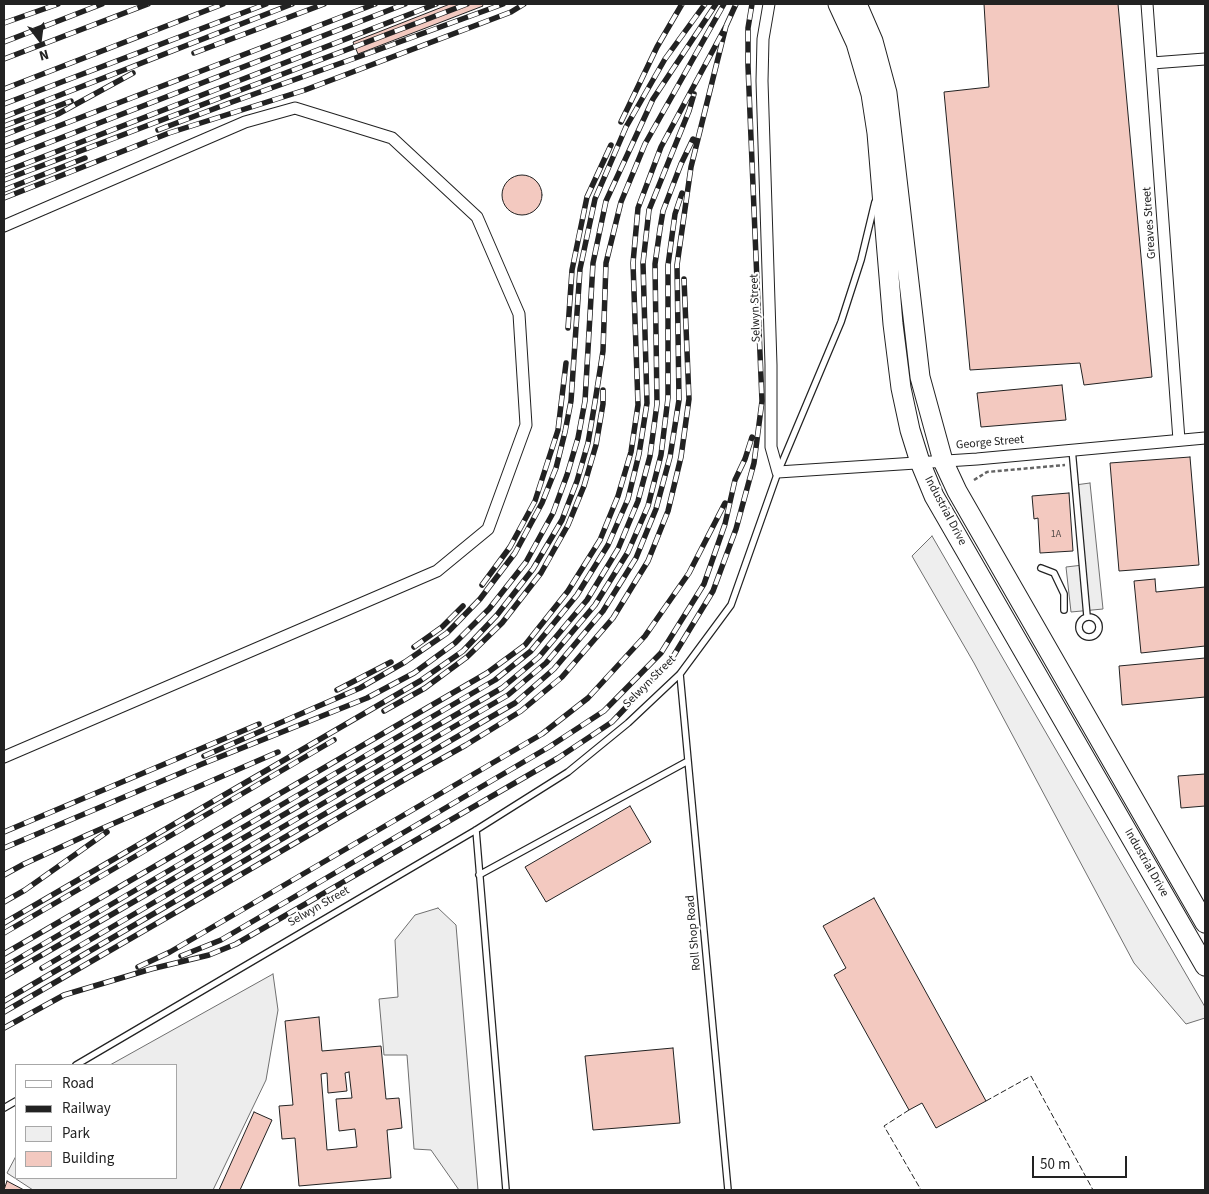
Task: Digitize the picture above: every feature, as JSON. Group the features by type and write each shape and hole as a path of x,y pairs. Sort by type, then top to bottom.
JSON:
{"highway":[{"name":"Industrial Drive","path":"838,4 856,43 871,94 881,175 892,324 901,388 910,430 920,462 934,496 1205,966"},
{"name":"Industrial Drive","path":"857,4 873,41 887,93 920,377 943,461 957,491 1205,923"}],"street":[{"name":"Selwyn Street","path":"769,4 763,38 762,82 771,365 771,447 778,472"},
{"name":"Greaves Street","path":"1147,4 1179,440"},
{"path":"1152,64 1205,59"},
{"path":"4,226 245,122 296,108 392,138 477,217 519,314 526,425 488,528 437,571 4,757"},
{"name":"George Street","path":"778,472 943,461 1205,438"}],"lane":[{"path":"778,472 841,322 861,260 881,175"},
{"path":"1072,449 1087,616"},
{"name":"Selwyn Street","path":"78,1064 476,830 568,772 628,724 680,674 731,605 778,472"},
{"path":"1041,568 1054,573 1064,594 1064,610"},
{"name":"Roll Shop Road","path":"680,674 728,1190"},
{"path":"480,875 688,761"},
{"path":"476,830 506,1190"},
{"path":"4,1108 15,1102"}],"path":[{"path":"974,480 980,474 987,472 1066,465"}],"green space":[{"path":"932,536 1205,1007 1205,1018 1186,1024 1134,963 974,663 912,556"}],"shaded area":[{"path":"1090,483 1103,609 1071,612 1066,567 1083,565 1075,485"},
{"path":"438,908 456,925 478,1190 459,1190 431,1150 414,1149 407,1055 384,1055 379,999 398,997 395,940 415,915"},
{"path":"273,974 278,1010 266,1080 213,1190 33,1190 16,1179 178,1179 178,1064 112,1064"},
{"path":"15,1158 15,1178 7,1173"}],"building":[{"path":"450,4 482,4 483,6 358,54 353,42"},
{"path":"984,4 1118,4 1152,377 1084,385 1080,363 970,370 944,92 989,87"},
{"path":"522,175 536,181 542,195 536,209 522,215 508,209 502,195 508,181"},
{"path":"1062,385 1066,420 981,427 977,393"},
{"path":"1190,457 1199,565 1119,571 1110,463"},
{"path":"1069,493 1073,551 1040,553 1038,518 1034,519 1032,496"},
{"path":"1155,579 1156,592 1205,587 1205,646 1141,653 1134,581"},
{"path":"1205,658 1205,697 1122,705 1119,666"},
{"path":"1205,774 1205,806 1181,808 1178,776"},
{"path":"630,806 651,842 546,902 525,867"},
{"path":"874,898 986,1101 936,1128 922,1103 909,1110 834,975 846,968 823,926"},
{"path":"319,1017 322,1051 381,1046 386,1099 399,1098 402,1128 387,1130 391,1178 299,1186 295,1138 282,1139 279,1106 293,1105 285,1021","holes":["349,1072 352,1098 336,1099 339,1131 355,1129 357,1147 327,1150 321,1074 327,1073 328,1093 347,1091 345,1073"]},
{"path":"673,1048 680,1123 593,1130 585,1056"},
{"path":"254,1112 272,1120 240,1190 219,1190"},
{"path":"7,1181 24,1190 4,1190"}],"railway":[{"path":"4,23 58,4"},
{"path":"4,42 102,4"},
{"path":"4,59 148,4"},
{"path":"4,89 223,4"},
{"path":"4,104 266,4"},
{"path":"4,117 292,4"},
{"path":"194,53 324,4"},
{"path":"4,147 375,4"},
{"path":"4,160 405,4"},
{"path":"4,172 436,4"},
{"path":"4,180 467,4"},
{"path":"158,130 503,4"},
{"path":"4,198 169,133 305,90 511,12 524,4"},
{"path":"621,122 657,47 682,4"},
{"path":"204,756 360,688 405,662 447,633 480,599 515,553 542,503 556,468 565,432 571,401 580,269 595,199 626,127 665,59 705,4"},
{"path":"4,848 202,764 367,698 414,673 455,643 489,609 526,562 553,513 578,438 585,401 593,263 606,201 653,99 716,4"},
{"path":"4,923 420,681 463,651 497,615 533,569 562,520 577,481 588,443 595,402 603,351 606,263 621,202 645,144 724,4"},
{"path":"4,954 487,673 525,645 568,591 600,540 618,496 631,452 638,405 633,263 638,208 661,147 736,4"},
{"path":"4,1028 64,995 151,969 209,955 236,944 558,758 612,722 671,660 713,591 736,529 754,463 762,401 748,66 748,28 752,4"},
{"path":"4,1001 515,703 554,669 603,611 636,558 656,509 670,457 679,400 677,265 691,167 726,26"},
{"path":"4,135 58,114 133,73"},
{"path":"4,967 495,680 531,651 577,595 608,545 628,499 639,454 647,403 643,263 649,210 694,94"},
{"path":"4,126 71,101"},
{"path":"4,977 502,688 539,657 587,600 618,549 638,501 650,456 657,404 655,264 663,211 693,139"},
{"path":"568,328 572,270 587,197 611,145"},
{"path":"4,190 85,158"},
{"path":"42,968 508,695 546,663 595,605 628,552 648,506 661,455 668,398 668,265 675,214 682,193"},
{"path":"4,1012 466,745 521,711 562,677 613,618 648,561 668,511 681,457 689,399 684,279"},
{"path":"482,585 510,547 535,501 558,430 566,363"},
{"path":"384,711 425,688 467,657 502,623 541,573 568,525 584,486 596,445 603,404 603,390"},
{"path":"181,956 221,940 549,747 604,711 661,653 704,584 725,524 735,480 745,459 752,437"},
{"path":"138,967 170,952 542,734 588,698 645,636 689,573 725,503"},
{"path":"414,647 442,627 463,606"},
{"path":"337,690 391,662"},
{"path":"4,832 259,724"},
{"path":"4,933 334,740"},
{"path":"4,875 87,835 278,752"},
{"path":"4,902 25,890 107,832"}],"fence":[{"path":"986,1101 1031,1076 1093,1190"},
{"path":"909,1110 884,1126 921,1190"}]}
